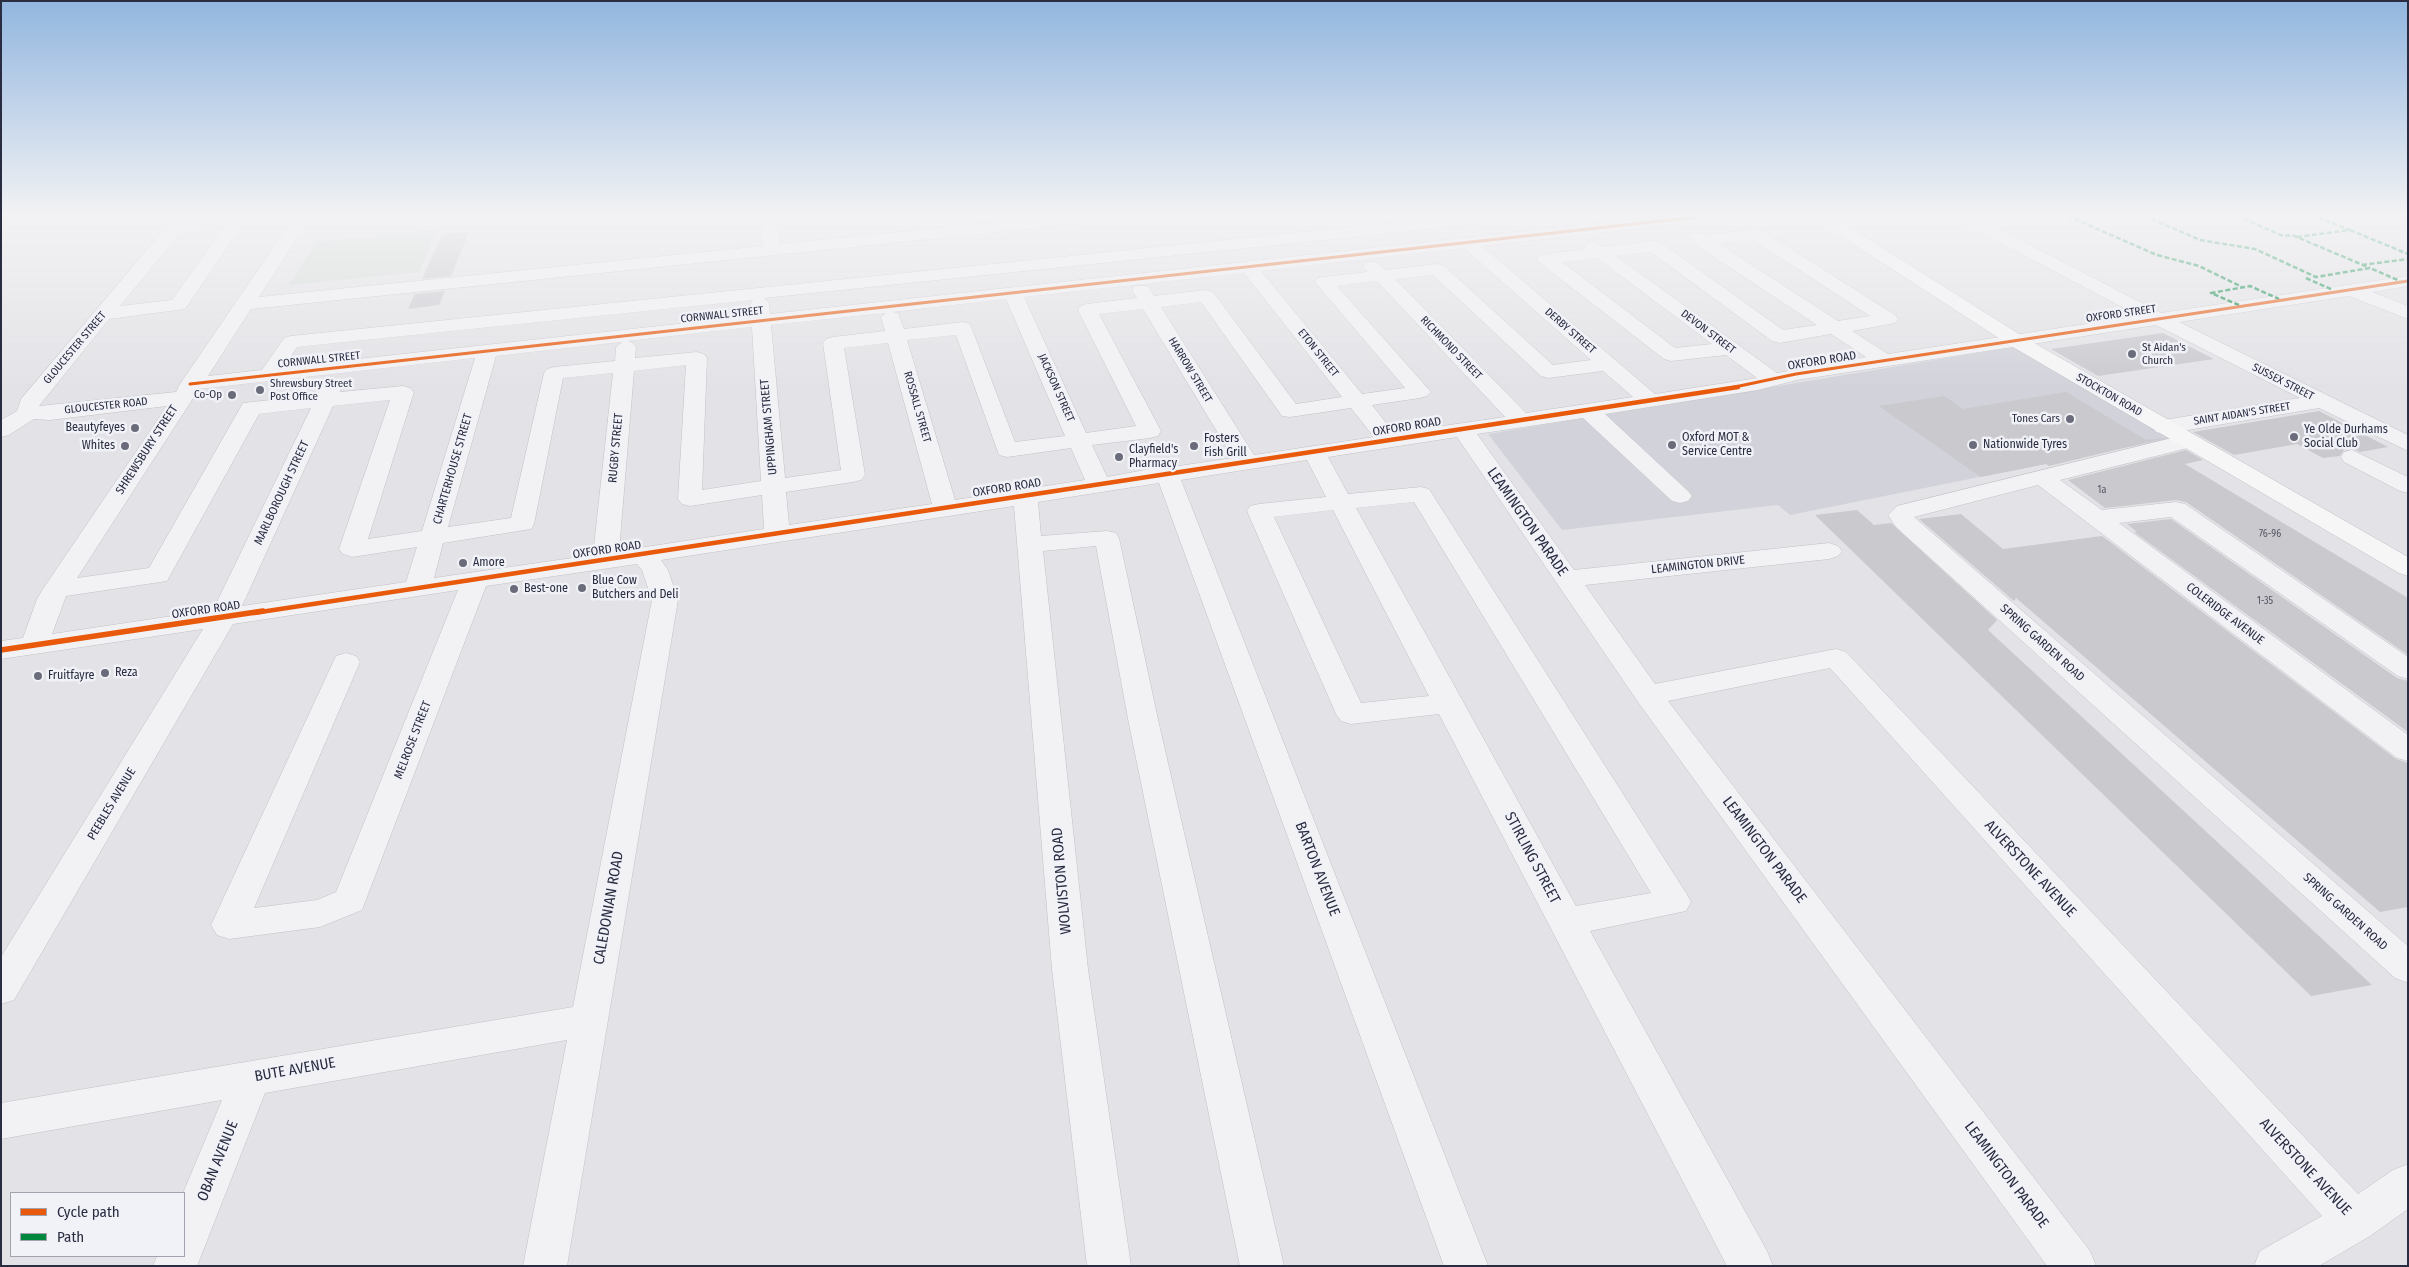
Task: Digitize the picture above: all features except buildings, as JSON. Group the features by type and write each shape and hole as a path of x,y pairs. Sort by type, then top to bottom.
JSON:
{"main road":[{"name":"STOCKTON ROAD","path":"1908,272 2014,340 2408,568"}],"street":[{"name":"GLOUCESTER STREET","path":"30,412 27,409 29,404 138,272"},
{"path":"103,314 178,305 201,272"},
{"name":"SHREWSBURY STREET","path":"35,644 40,623 56,589 265,272"},
{"path":"244,304 556,272"},
{"path":"269,375 291,342 961,272"},
{"name":"CORNWALL STREET","path":"186,391 269,375 1200,272"},
{"name":"ETON STREET","path":"1253,272 1388,440"},
{"name":"RICHMOND STREET","path":"1377,272 1520,420"},
{"path":"56,589 158,575 251,408 403,392 352,549 522,524 554,372 697,358 690,499 773,485 853,475 833,343 897,334 963,328 1007,450 1078,439 1150,431 1087,310 1206,296 1290,411 1420,392 1324,282 1412,272"},
{"path":"1440,272 1548,372 1608,364"},
{"name":"DERBY STREET","path":"1502,272 1650,401"},
{"path":"1563,272 1671,355 1730,348"},
{"name":"DEVON STREET","path":"1627,272 1773,380"},
{"path":"1690,272 1779,337 1888,320 1814,272"},
{"path":"1750,272 1885,361"},
{"name":"SUSSEX STREET","path":"2069,272 2408,444"},
{"name":"HARROW STREET","path":"1135,279 1246,461"},
{"name":"OXFORD STREET","path":"2014,340 2408,280"},
{"path":"2351,290 2408,314"},
{"name":"UPPINGHAM STREET","path":"759,293 777,533"},
{"name":"JACKSON STREET","path":"1013,293 1098,484"},
{"name":"ROSSALL STREET","path":"889,307 945,508"},
{"name":"RUGBY STREET","path":"606,560 627,336"},
{"name":"OXFORD ROAD","path":"1,650 644,555 1167,473 1650,401 1773,380 1796,374 2014,340"},
{"name":"CHARTERHOUSE STREET","path":"418,587 487,351"},
{"name":"MARLBOROUGH STREET","path":"223,618 340,368"},
{"name":"GLOUCESTER ROAD","path":"30,412 50,412 186,391"},
{"name":"SAINT AIDAN'S STREET","path":"2164,427 2321,401"},
{"path":"1587,410 1680,496"},
{"path":"1,430 30,412"},
{"name":"LEAMINGTON PARADE","path":"1462,428 1648,695 2074,1266"},
{"name":"SPRING GARDEN ROAD","path":"2188,441 1906,511 1900,515 1905,522 2408,968"},
{"name":"STIRLING STREET","path":"1313,451 1751,1266"},
{"path":"2352,457 2408,486"},
{"name":"BARTON AVENUE","path":"1167,473 1466,1266"},
{"name":"COLERIDGE AVENUE","path":"2042,478 2408,751"},
{"path":"1449,703 1351,714 1259,511 1421,494 1674,902 1566,922"},
{"name":"WOLVISTON ROAD","path":"1025,495 1070,969 1109,1266"},
{"path":"2097,518 2176,509 2408,670"},
{"path":"1030,545 1107,538 1144,724 1262,1266"},
{"name":"LEAMINGTON DRIVE","path":"1567,580 1829,551"},
{"name":"CALEDONIAN ROAD","path":"545,1266 665,600 655,570 644,555"},
{"name":"MELROSE STREET","path":"346,662 229,925 320,913 350,901 476,580"},
{"name":"PEEBLES AVENUE","path":"1,989 223,618"},
{"name":"ALVERSTONE AVENUE","path":"1648,695 1836,658 2355,1221"},
{"name":"BUTE AVENUE","path":"1,1121 589,1020"},
{"name":"OBAN AVENUE","path":"185,1242 251,1078"},
{"path":"2276,1266 2355,1221 2408,1184"}],"shaded area":[{"path":"297,272 418,272 289,285"},
{"path":"2019,346 2174,438 1790,515 1778,505 1562,530 1488,434"}],"marked path":[{"path":"2212,272 2242,287"},
{"path":"2305,272 2316,277 2345,272"},
{"path":"2380,272 2400,281"},
{"path":"2306,278 2333,290"},
{"path":"2239,305 2211,293 2250,286 2279,299"}],"cycle path":[{"path":"190,384 1199,272"},
{"path":"1,650 644,555 1650,401 1758,384 1796,374 2408,281"}],"place":[{"name":"St Aidan's Church","path":"2132,354"},
{"name":"Shrewsbury Street Post Office","path":"260,390"},
{"name":"Co-Op","path":"232,395"},
{"name":"Tones Cars","path":"2070,419"},
{"name":"Beautyfeyes","path":"135,428"},
{"name":"Ye Olde Durhams Social Club","path":"2294,437"},
{"name":"Oxford MOT & Service Centre","path":"1672,445"},
{"name":"Nationwide Tyres","path":"1973,445"},
{"name":"Whites","path":"125,446"},
{"name":"Fosters Fish Grill","path":"1194,446"},
{"name":"Clayfield's Pharmacy","path":"1119,457"},
{"name":"Amore","path":"463,563"},
{"name":"Blue Cow Butchers and Deli","path":"582,588"},
{"name":"Best-one","path":"514,589"},
{"name":"Reza","path":"105,673"},
{"name":"Fruitfayre","path":"38,676"}]}
